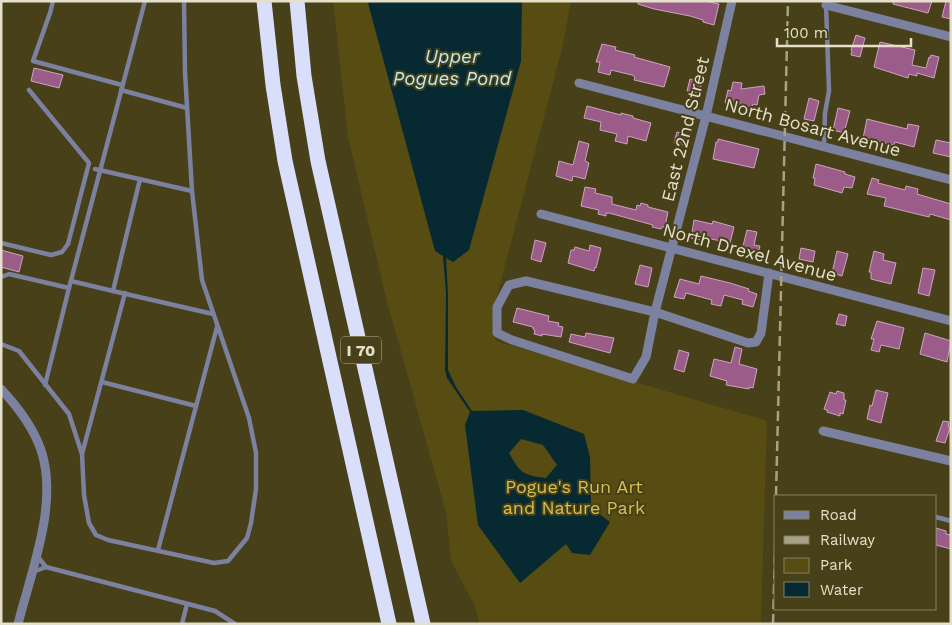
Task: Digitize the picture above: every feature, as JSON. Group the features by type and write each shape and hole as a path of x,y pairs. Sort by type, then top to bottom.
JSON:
{"highway":[{"name":"I 70","path":"264,1 270,67 285,161 389,624"},
{"name":"I 70","path":"297,1 309,110 318,161 423,624"},
{"path":"301,46 302,1"}],"street":[{"name":"East 22nd Street","path":"655,312 526,282 509,286 497,307 497,333 512,340 633,378 646,357 655,312 706,116 732,1"},
{"path":"826,3 951,37"},
{"name":"North Bosart Avenue","path":"579,83 951,180"},
{"name":"North Drexel Avenue","path":"541,214 951,320"},
{"path":"655,312 748,343 756,342 761,333 769,274"},
{"path":"1,389 17,406 30,427 41,451 47,485 41,535 18,624"},
{"path":"823,431 950,459"}],"lane":[{"path":"53,1 33,61 187,108"},
{"path":"45,385 97,169 145,1"},
{"path":"1,344 19,351 69,414 82,454 84,495 89,523 96,535 108,540 214,562 228,560 247,538 251,523 256,489 256,452 249,418 202,280 192,191 185,72 184,1"},
{"path":"824,146 825,113 829,91 826,3"},
{"path":"29,90 88,163 97,169"},
{"path":"1,243 51,255 62,252 68,244 88,163"},
{"path":"87,170 97,169 192,191"},
{"path":"114,291 140,179"},
{"path":"1,277 9,274 69,288"},
{"path":"71,281 213,314"},
{"path":"82,454 125,294"},
{"path":"158,550 218,327"},
{"path":"102,382 196,406"},
{"path":"937,517 951,521"},
{"path":"36,555 46,567"},
{"path":"31,572 46,567 214,612 234,624"},
{"path":"182,624 187,604"}],"green space":[{"name":"Pogue's Run Art and Nature Park","path":"333,1 571,1 563,45 496,300 493,321 494,336 496,341 767,421 761,624 479,624 475,606 451,561 446,512 387,302 348,137"}],"water":[{"name":"Upper Pogues Pond","path":"370,1 522,1 521,61 469,250 453,262 446,258 448,370 456,387 472,411 523,410 584,434 590,457 591,508 610,522 590,555 572,553 566,544 520,583 478,525 465,425 470,412 447,378 445,370 446,293 443,256 435,251 368,3","holes":["521,439 543,445 557,465 546,478 532,476 523,472 509,453"]}],"building":[{"path":"638,1 705,1 719,4 714,25 690,16 638,4"},
{"path":"893,1 932,1 928,13 893,4"},
{"path":"946,1 951,1 951,19 942,17"},
{"path":"856,35 865,38 860,57 851,55"},
{"path":"880,42 915,50 912,65 926,68 931,55 939,57 934,78 917,73 917,76 909,74 908,78 874,67"},
{"path":"602,44 616,47 615,50 635,55 634,57 670,67 664,87 634,80 635,77 632,75 611,70 610,75 598,72 600,62 596,62"},
{"path":"34,68 63,75 59,88 31,81"},
{"path":"690,79 702,82 699,94 687,91"},
{"path":"733,82 742,83 741,89 764,86 765,94 759,95 757,105 753,104 751,109 725,103 728,90 731,91"},
{"path":"809,98 819,101 814,121 804,119"},
{"path":"587,106 621,115 621,113 633,116 633,118 651,123 646,141 628,136 627,144 615,141 617,134 600,130 601,122 584,118"},
{"path":"838,108 850,111 844,133 833,130"},
{"path":"867,119 907,129 908,124 919,126 914,147 895,142 894,145 863,138"},
{"path":"677,132 686,134 683,145 674,143"},
{"path":"718,139 759,149 754,168 713,159"},
{"path":"936,140 951,143 951,157 933,153"},
{"path":"579,141 589,144 585,161 589,163 585,179 573,176 572,181 556,176 559,161 573,165"},
{"path":"816,164 845,172 845,174 855,177 852,188 844,187 842,193 814,185 815,178 813,178"},
{"path":"872,178 879,180 878,183 905,190 906,186 918,189 917,194 951,204 951,220 930,214 929,217 884,206 886,198 867,194"},
{"path":"585,187 596,189 595,193 612,197 612,204 636,210 637,205 640,206 641,203 648,205 648,207 668,212 665,227 661,229 652,227 653,225 609,213 606,213 606,216 598,214 599,210 581,206"},
{"path":"694,220 712,224 713,221 734,227 730,243 702,237 701,240 691,238"},
{"path":"747,230 757,232 754,245 760,246 758,254 742,250"},
{"path":"535,240 546,243 541,262 531,259"},
{"path":"590,245 601,248 594,271 568,263 571,250 574,250 575,247 589,251"},
{"path":"801,248 815,251 813,262 799,259"},
{"path":"1,250 23,256 19,272 1,267"},
{"path":"837,251 848,254 842,276 832,273"},
{"path":"874,251 884,254 883,260 896,263 891,284 871,279 871,272 869,272"},
{"path":"640,265 652,268 648,287 635,284"},
{"path":"923,268 935,270 929,296 918,293"},
{"path":"701,276 749,289 748,291 757,294 753,307 742,304 743,300 724,295 721,306 711,304 712,300 686,293 684,299 674,297 680,279 699,284"},
{"path":"517,308 549,316 548,321 559,323 558,326 563,327 561,337 534,334 535,330 533,327 513,322"},
{"path":"839,314 847,316 845,326 836,324"},
{"path":"877,321 904,328 899,349 881,345 879,352 871,350 874,339 871,339"},
{"path":"586,333 614,338 610,353 569,342 571,334 585,337"},
{"path":"925,333 951,341 947,362 920,354"},
{"path":"735,347 742,349 739,364 757,369 753,388 726,385 727,381 710,376 714,359 731,363"},
{"path":"679,350 689,353 684,372 674,369"},
{"path":"876,390 888,393 881,423 867,419"},
{"path":"837,391 844,393 844,400 846,400 843,414 840,413 840,416 827,412 824,409 830,392 836,394"},
{"path":"943,421 949,422 948,427 950,428 945,443 936,441"},
{"path":"937,528 951,535 951,549 937,545"}],"railway":[{"path":"776,495 788,1"},
{"path":"773,624 774,587"}]}
